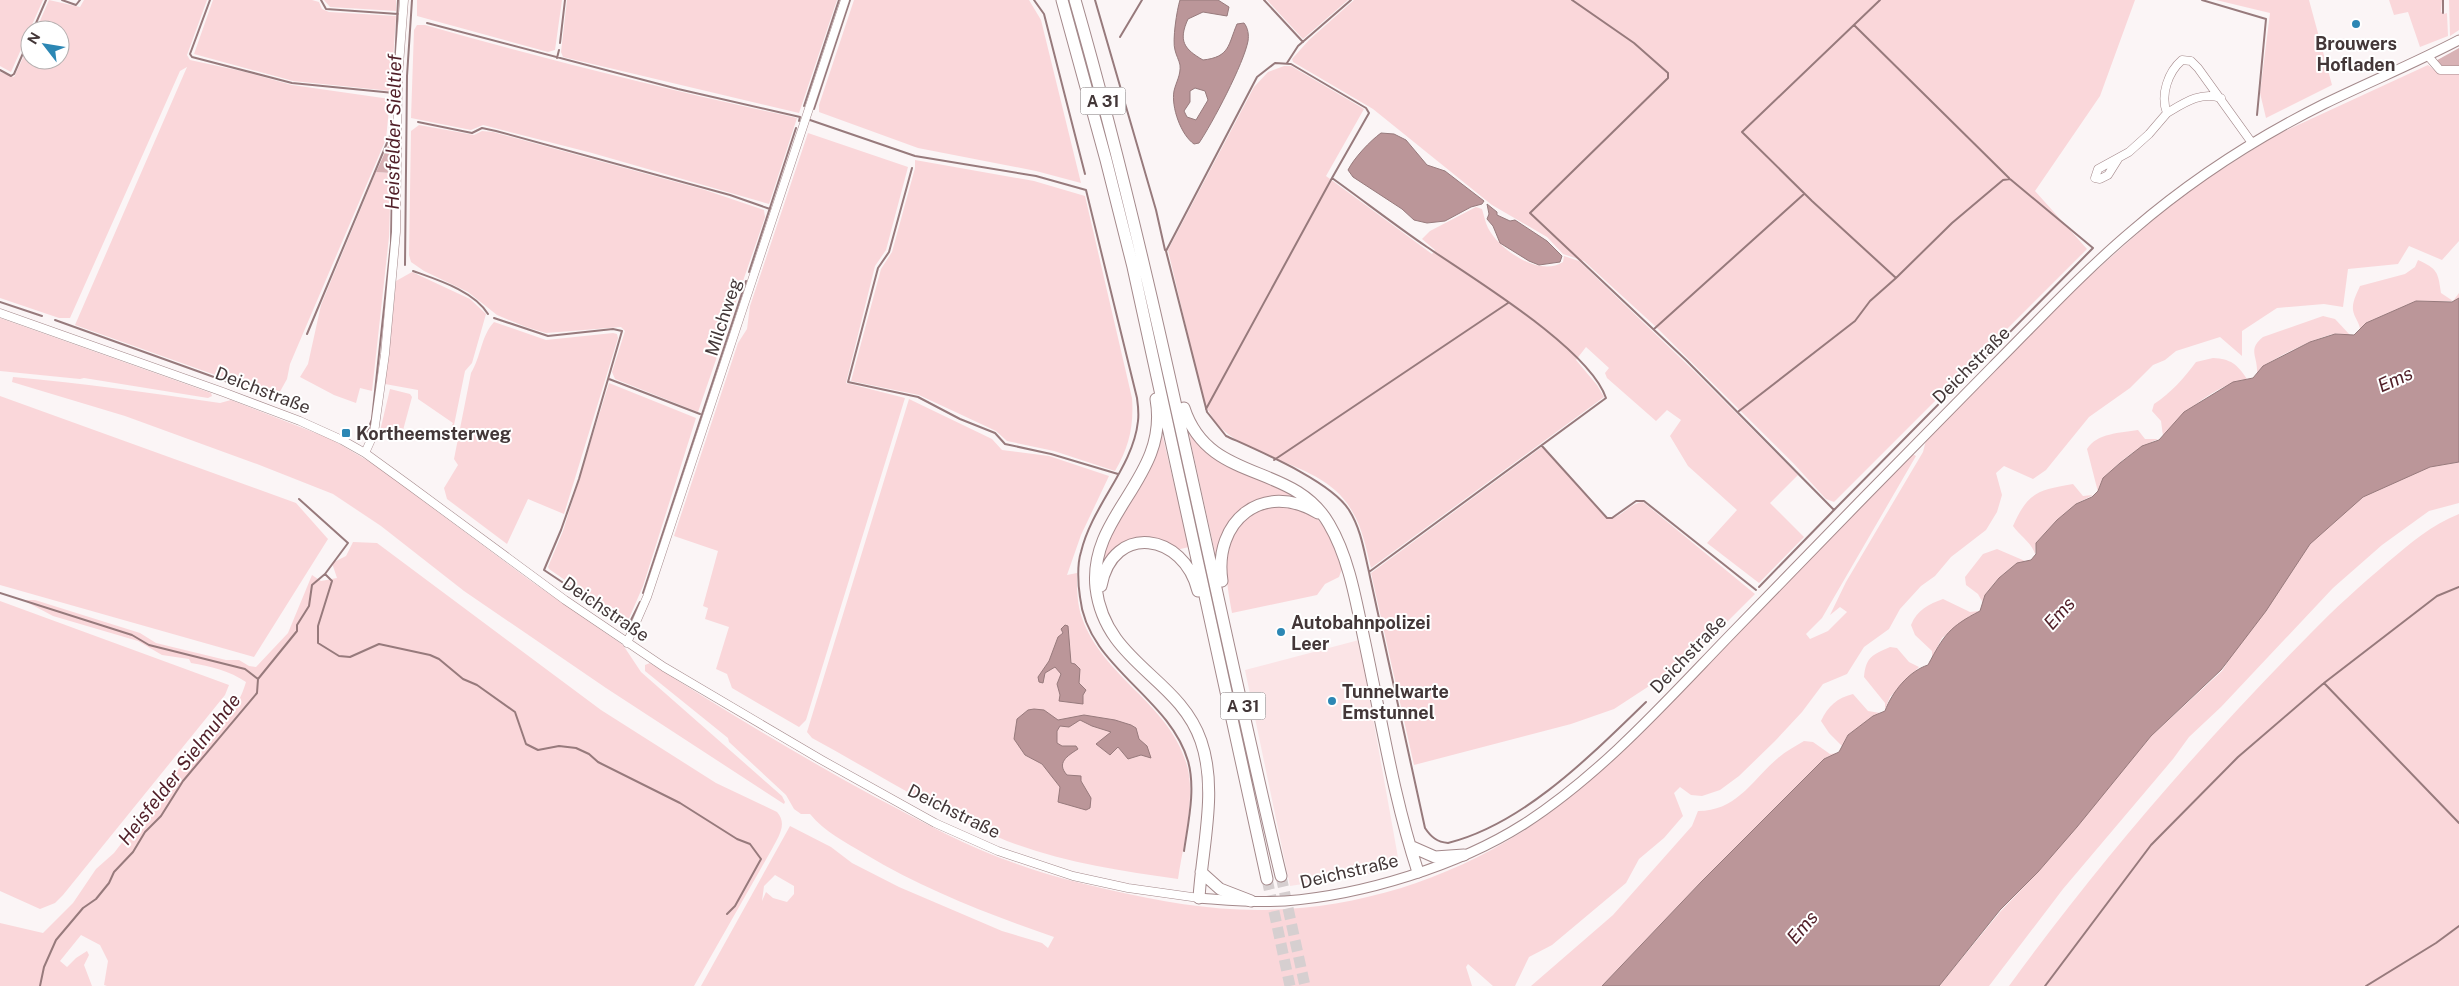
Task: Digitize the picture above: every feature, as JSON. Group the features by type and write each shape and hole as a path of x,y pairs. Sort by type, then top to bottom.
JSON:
{"highway":[{"name":"A 31","path":"1062,0 1109,169 1157,372 1267,879"},
{"name":"A 31","path":"1074,0 1130,202 1172,380 1281,876"},
{"path":"1157,372 1154,389 1158,415 1152,449 1136,485 1109,526 1102,541 1097,561 1096,588 1115,640 1177,700 1196,727 1201,742 1209,784 1199,898"},
{"path":"1172,380 1180,390 1188,421 1203,443 1229,462 1290,486 1312,501 1328,522 1339,543 1356,600 1394,784 1418,872"},
{"path":"1220,599 1222,583 1221,558 1226,538 1242,516 1251,508 1264,502 1279,500 1294,502 1310,508 1328,522"},
{"path":"1101,606 1101,586 1110,561 1130,546 1156,543 1171,549 1190,570 1197,587 1208,630 1216,641"},
{"path":"1410,846 1435,857 1464,855"},
{"path":"1201,872 1220,889 1251,901"}],"main road":[{"name":"Deichstraße","path":"1199,898 1283,901 1324,896 1418,872 1464,855 1523,824 1592,771 1665,701 1920,439 2094,265 2134,229 2189,186 2252,143 2322,105 2459,40"}],"street":[{"path":"365,453 374,433 385,354 394,265 398,191 398,78 404,0"},
{"name":"Milchweg","path":"627,643 647,597 845,0"},
{"path":"2428,56 2440,70 2459,70"},
{"path":"2167,113 2164,105 2166,89 2175,67 2182,60 2191,61 2252,143"},
{"path":"2118,159 2149,134 2167,113 2197,98 2210,95 2221,99"},
{"name":"Deichstraße","path":"0,312 300,421 365,453 513,564 627,643 694,686 904,806 979,843 1033,864 1073,876 1128,888 1199,898"}],"shaded area":[{"path":"0,0 43,0 34,20 20,20 20,52 11,72 0,66"},
{"path":"49,0 80,7 84,0 207,0 187,55 190,60 292,85 390,99 386,139 290,364 287,379 277,397 75,325 187,67 180,71 70,318 59,318 0,298 0,72 14,77 20,64 20,70 70,70 70,20 40,20"},
{"path":"213,0 312,0 319,2 322,9 329,12 396,16 391,91 293,81 194,54"},
{"path":"324,0 396,0 396,11 330,7"},
{"path":"417,0 562,0 555,50 548,52 417,16"},
{"path":"567,0 837,0 799,113 563,57 561,52"},
{"path":"854,0 1029,0 1041,20 1081,183 1036,171 918,148 819,112 819,105"},
{"path":"1267,0 1348,0 1303,39"},
{"path":"1354,0 2135,0 2100,96 2035,191 2087,249 1834,502 1826,499 1794,464 1655,326 1584,261 1563,254 1547,237 1492,205 1373,109 1293,62 1292,59 1309,40"},
{"path":"2216,0 2309,0 2332,85 2266,118 2260,93 2270,13"},
{"path":"2389,0 2442,0 2441,12 2447,13 2448,36 2420,47 2408,12 2394,15"},
{"path":"2449,0 2459,0 2459,30 2450,36"},
{"path":"417,25 425,25 657,86 797,118 769,204 592,153 483,125 471,130 411,118 414,30"},
{"path":"2459,48 2459,69 2444,71 2432,63"},
{"path":"2428,65 2440,74 2459,73 2459,241 2442,260 2409,246 2398,264 2348,269 2343,307 2324,304 2277,308 2242,331 2242,356 2220,337 2176,351 2165,360 2153,365 2130,388 2089,417 2046,470 2033,479 2004,466 1996,473 2002,495 1997,512 1986,530 1951,557 1935,576 1921,586 1900,609 1889,629 1864,647 1847,674 1823,684 1802,712 1739,776 1720,790 1702,796 1691,795 1680,787 1674,793 1683,816 1664,838 1639,859 1626,883 1552,945 1529,957 1515,986 1493,986 1468,964 1466,967 1472,986 701,986 790,826 831,847 852,863 899,887 1002,931 1042,943 1048,948 1054,937 981,910 911,879 836,836 810,814 801,814 794,809 786,795 729,742 728,738 645,671 645,665 650,663 789,749 927,824 962,842 998,857 1051,875 1110,890 1165,901 1239,910 1293,909 1327,905 1395,890 1460,866 1490,850 1545,816 1592,779 1636,738 1779,592 1911,453 1916,456 1822,618 1806,634 1810,639 1828,631 1847,612 1840,607 1830,615 1846,582 1923,452 1926,440 2074,290 2181,195 2276,135","holes":["775,875 794,886 794,894 787,902 773,898 766,892 762,901 764,886"]},
{"path":"1284,66 1291,66 1364,109 1326,176 1432,254 1435,250 1422,239 1430,231 1476,207 1482,209 1487,226 1493,236 1510,252 1521,259 1543,266 1553,266 1563,262 1564,256 1579,261 1695,372 1798,475 1770,503 1804,537 1759,583 1707,543 1737,510 1688,466 1670,436 1681,420 1667,410 1656,421 1607,378 1605,373 1609,368 1586,347 1576,360 1597,385 1604,397 1371,568 1359,525 1352,511 1340,495 1324,482 1306,472 1248,447 1216,423 1204,403 1168,250 1254,87 1268,72"},
{"path":"419,125 474,135 482,131 493,132 705,190 764,210 765,217 698,412 615,379 612,372 625,331 621,327 546,333 526,327 497,315 468,292 424,271 411,262 409,255 411,131"},
{"path":"808,133 908,167 886,250 875,266 846,383 905,398 806,720 799,727 732,688 727,674 716,669 729,627 705,619 708,608 703,606 718,551 674,536 738,343 747,329 750,306"},
{"path":"391,139 391,173 376,172 377,170"},
{"path":"915,160 1034,181 1085,196 1132,398 1130,436 1115,471 1054,451 1007,441 996,431 919,395 851,381 881,269 892,252 915,168"},
{"path":"376,172 391,173 389,237 372,391 360,388 356,403 334,395 300,377 308,364 321,305"},
{"path":"2418,260 2436,272 2441,293 2453,301 2416,301 2366,323 2357,334 2360,329 2353,307 2360,286 2405,274 2415,267"},
{"path":"412,272 470,299 486,314 472,363 465,371 453,430 450,429 453,423 418,399 418,390 385,384 396,281"},
{"path":"2323,316 2335,319 2350,335 2334,334 2317,339 2280,356 2261,368 2257,373 2254,350 2263,337"},
{"path":"0,318 211,393 212,396 208,398 84,378 0,371"},
{"path":"494,322 546,340 613,333 617,334 618,338 564,514 528,499 507,544 447,499 444,488 458,465 454,459 471,373 486,334"},
{"path":"2213,358 2233,363 2247,379 2223,387 2201,401 2163,436 2161,421 2152,411 2154,404 2177,385 2196,362"},
{"path":"13,377 91,385 220,403 231,400 331,439 375,465 528,579 623,645 641,672 782,796 784,804 606,688 464,591 381,526 333,494 125,416 12,382"},
{"path":"609,383 696,418 643,586 627,623 548,567 563,531"},
{"path":"390,389 410,394 412,397 402,434 398,436 380,431"},
{"path":"0,396 296,503 328,539 254,657 0,585"},
{"path":"909,399 992,439 1002,450 1049,456 1109,476 1081,535 1067,575 1077,573 1079,607 1092,639 1104,657 1165,722 1177,741 1186,762 1189,775 1190,804 1178,879 1070,860 1048,855 1007,841 957,818 908,792 812,738 807,732"},
{"path":"1160,425 1189,547 1176,550 1137,542 1101,573 1100,558"},
{"path":"1188,430 1200,444 1308,501 1257,501 1216,557"},
{"path":"2138,430 2145,439 2158,439 2140,448 2115,467 2102,483 2098,492 2087,449 2091,444 2103,437"},
{"path":"1542,447 1607,519 1617,516 1633,505 1643,502 1755,594 1689,660 1614,709 1571,724 1414,765 1371,573"},
{"path":"2459,462 2459,503 2429,511 2382,545 2333,588 2221,707 2189,737 2173,759 2063,889 1989,986 1939,986 2000,912 2038,872 2152,735 2222,671 2321,509 2430,467"},
{"path":"2073,484 2083,496 2093,495 2076,504 2057,520 2036,543 2035,554 2031,546 2013,526 2018,515 2029,499 2036,494 2051,488"},
{"path":"1277,504 1300,509 1315,516 1330,537 1342,569 1339,577 1325,584 1317,595 1232,613 1226,573 1226,559 1233,533 1240,522 1251,513"},
{"path":"2459,514 2459,986 2009,986 2115,849 2191,761 2270,676 2329,615 2388,562 2430,529"},
{"path":"353,542 377,543 601,710 716,783 777,812 782,821 779,835 694,986 107,986 104,985 108,961 100,945 81,935 60,961 67,967 87,951 89,955 84,965 92,986 0,986 0,923 43,933 73,903 96,869 114,853 201,740 233,708 242,695 246,682 220,669 191,663 189,659 162,655 138,641 53,616 23,600 35,600 140,633 156,643 226,660 239,660 249,666 256,667 288,633 312,575 321,581 337,578 332,563 346,556"},
{"path":"1997,549 2025,561 2006,572 1994,584 1983,603 1978,594 1966,585 1965,577 1983,554"},
{"path":"1943,599 1970,612 1979,611 1942,638 1932,658 1932,651 1915,635 1911,625 1924,608"},
{"path":"0,601 229,685 225,695 63,895 55,903 40,909 0,891"},
{"path":"1359,640 1399,863 1387,871 1290,886 1245,670"},
{"path":"1890,647 1897,648 1909,662 1919,667 1890,697 1885,709 1885,703 1864,677 1868,661 1879,652"},
{"path":"1853,694 1868,711 1880,713 1848,735 1842,746 1829,733 1821,721 1834,703"},
{"path":"1804,741 1813,742 1830,754 1838,753 1824,759 1702,881 1602,986 1531,986 1613,915 1692,826 1698,811 1712,810 1734,800 1778,758"}],"water":[{"path":"1180,0 1218,0 1229,7 1227,16 1203,12 1188,19 1183,39 1187,48 1203,60 1218,56 1227,49 1237,24 1244,23 1248,34 1245,51 1227,93 1199,143 1194,144 1189,140 1181,127 1173,98 1180,69 1174,40","holes":["1195,88 1205,91 1208,100 1196,120 1187,117 1184,111 1190,102 1190,91"]},
{"path":"1381,133 1394,134 1406,140 1427,165 1445,171 1484,201 1482,204 1471,207 1445,221 1427,223 1414,220 1402,209 1353,177 1348,170 1354,160"},
{"path":"1487,204 1497,212 1497,215 1510,221 1515,220 1547,241 1562,256 1560,262 1539,265 1500,243 1493,226 1487,219 1489,214"},
{"name":"Ems","path":"2459,298 2459,462 2430,467 2363,497 2310,544 2266,611 2221,670 2151,736 2038,872 2000,910 1939,986 1602,986 1702,881 1824,759 1839,752 1848,735 1873,716 1885,711 1902,683 1914,672 1928,665 1948,633 1961,622 1980,611 1985,595 1999,578 2017,563 2031,560 2036,554 2036,543 2057,520 2076,504 2092,497 2098,491 2103,478 2120,463 2142,446 2159,440 2184,412 2233,382 2253,378 2263,366 2310,342 2335,334 2354,335 2366,323 2416,301 2452,302"},
{"path":"1065,625 1068,626 1071,663 1080,669 1079,683 1086,690 1083,695 1083,704 1059,701 1060,695 1057,684 1061,674 1055,667 1045,673 1043,683 1039,682 1038,677 1049,661 1058,637 1063,633 1061,629"},
{"path":"1028,710 1044,710 1058,720 1084,715 1115,720 1131,725 1136,728 1139,739 1147,746 1151,758 1141,755 1128,759 1118,747 1110,755 1096,744 1111,732 1080,720 1069,727 1060,726 1057,731 1057,743 1062,746 1076,746 1078,749 1064,760 1064,771 1067,775 1081,776 1081,781 1091,798 1090,808 1086,810 1058,802 1060,787 1042,764 1025,755 1014,739 1017,719"}],"waterway":[{"path":"37,20 46,0"},
{"path":"62,0 76,5 80,0"},
{"path":"210,0 190,54 192,57 292,83 394,93"},
{"path":"321,0 326,9 398,14"},
{"path":"394,86 398,0"},
{"name":"Heisfelder Sieltief","path":"405,265 407,76 412,0"},
{"path":"560,43 565,0"},
{"path":"804,106 839,0"},
{"path":"814,109 850,0"},
{"path":"1034,0 1044,14 1085,174"},
{"path":"1095,0 1156,210 1165,250"},
{"path":"1120,37 1142,0"},
{"path":"1264,0 1303,42"},
{"path":"1287,63 1298,46 1351,0"},
{"path":"1572,0 1634,43 1668,73 1668,78 1530,213 1686,360 1834,510 2093,248 2010,179 2003,180 1952,223 1896,278 1812,201 1742,132 1880,0"},
{"path":"2202,0 2266,19 2257,115"},
{"path":"2443,0 2443,13"},
{"path":"427,23 678,89 800,117 799,121"},
{"path":"1854,25 2009,178"},
{"path":"557,58 559,50"},
{"path":"0,70 11,76 14,74 20,60"},
{"path":"1369,572 1606,398 1595,378 1554,336 1499,295 1415,239 1332,178 1369,113 1366,108 1291,64 1275,63 1257,77 1166,251 1207,412 1226,436 1293,468 1327,488 1349,510 1356,525 1362,540 1365,556 1425,828 1441,842 1448,843 1476,834 1503,820 1530,804 1555,785 1603,744 1646,702"},
{"path":"810,120 915,156 1036,176 1086,190 1137,398 1138,421 1129,455 1086,535 1079,562 1078,580 1080,597 1086,621 1097,643 1112,663 1164,718 1178,738 1188,761 1191,794 1184,851"},
{"path":"418,122 472,133 482,128 496,131 730,195 770,209"},
{"path":"365,438 372,419 391,243 393,123"},
{"path":"749,272 796,128"},
{"path":"307,334 392,131"},
{"path":"912,168 889,252 878,268 848,382 918,397 960,419 995,433 1005,444 1051,454 1118,474"},
{"path":"1206,409 1332,178"},
{"path":"1654,329 1804,194"},
{"path":"413,271 455,287 474,299 488,314"},
{"path":"1739,411 1855,321 1870,301 1896,278"},
{"path":"643,593 746,281"},
{"path":"0,302 42,316"},
{"path":"1274,460 1508,303"},
{"path":"494,318 548,336 613,329 622,331 579,479 561,530 544,570 628,626 640,602"},
{"path":"55,320 275,399"},
{"path":"609,379 700,414"},
{"path":"1542,446 1607,518 1612,518 1636,501 1644,501 1756,590"},
{"name":"Heisfelder Sielmuhde","path":"40,986 44,967 56,940 83,908 96,899 109,883 114,872 133,852 145,832 161,816 183,781 257,693 258,679 297,631 297,625 309,606 312,585 325,574 348,543 299,499"},
{"path":"1759,587 1834,510"},
{"path":"325,574 332,581 318,626 318,643 339,656 350,657 379,644 430,655 439,659 463,679 477,685 515,712 526,744 538,750 559,746 576,748 589,754 598,762 680,803 737,839 750,844 761,859 735,906 727,914"},
{"path":"2324,683 2437,596 2459,587"},
{"path":"0,593 132,635 149,645 245,669 258,679"},
{"path":"2045,986 2151,845 2238,757 2324,683 2459,823"},
{"path":"2366,986 2436,943 2459,926"}],"tunnel":[{"path":"1281,876 1305,986"},
{"path":"1267,879 1290,986"}],"place":[{"name":"Brouwers Hofladen","path":"2356,24"},
{"name":"Kortheemsterweg","path":"346,433"},
{"name":"Autobahnpolizei Leer","path":"1281,632"},
{"name":"Tunnelwarte Emstunnel","path":"1332,701"}]}
